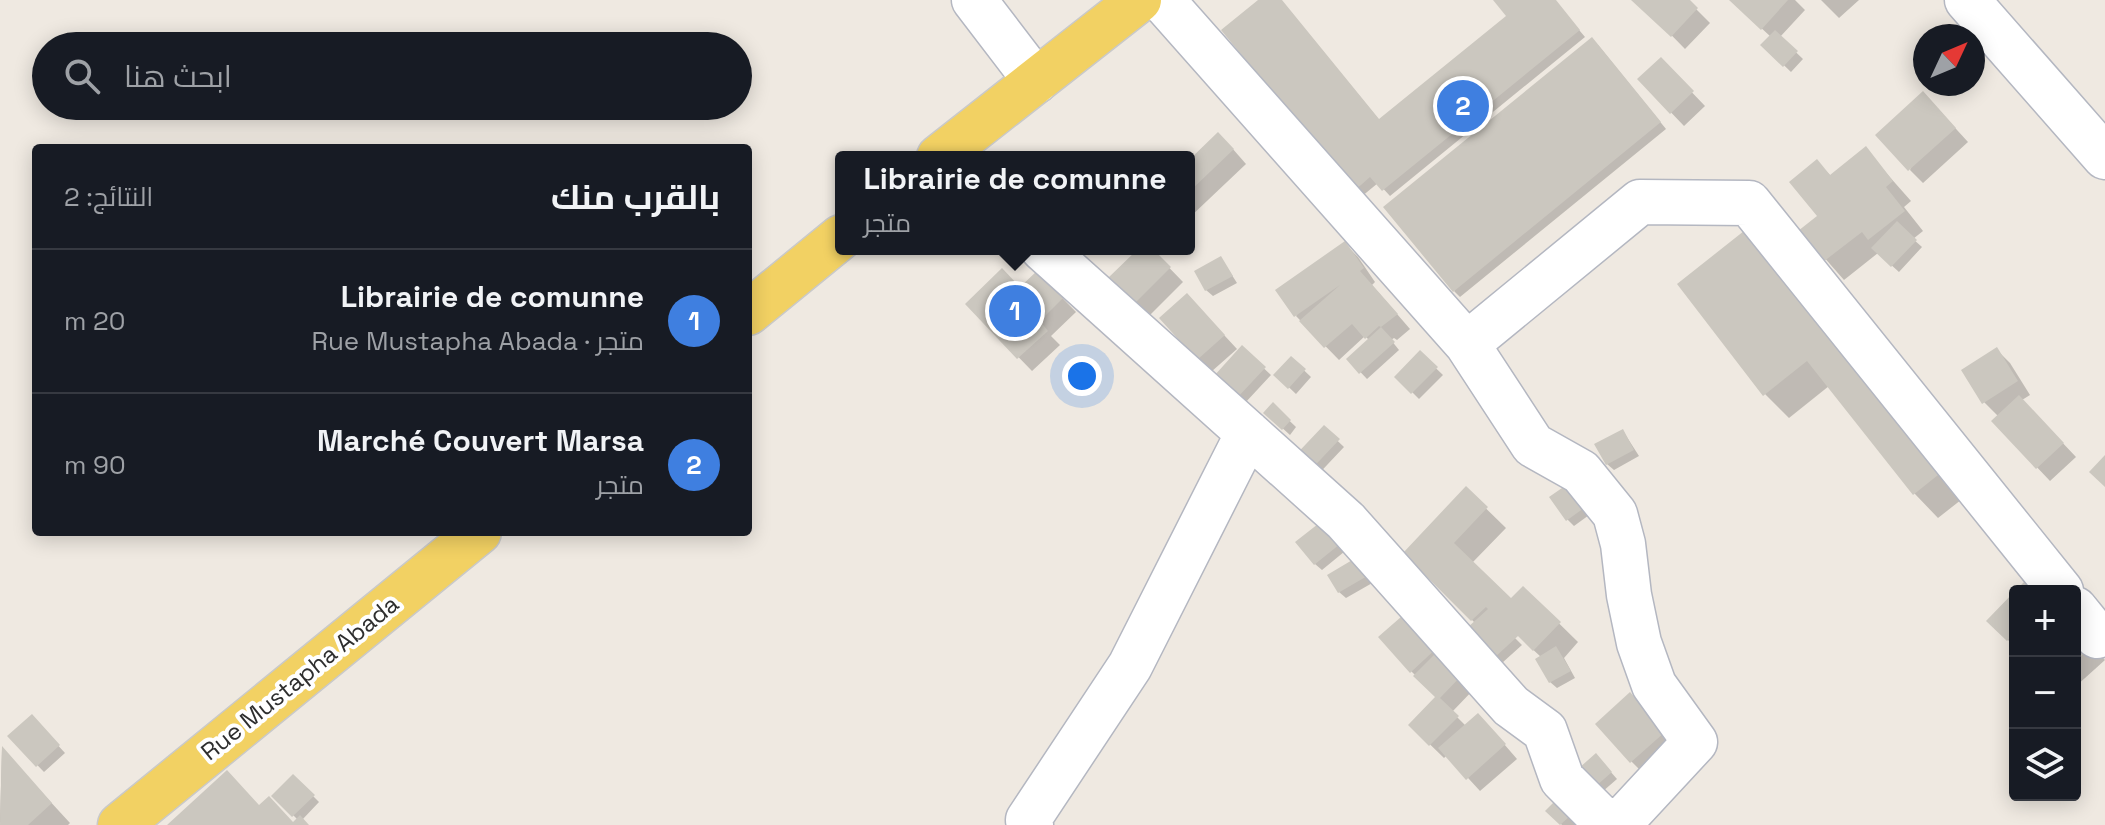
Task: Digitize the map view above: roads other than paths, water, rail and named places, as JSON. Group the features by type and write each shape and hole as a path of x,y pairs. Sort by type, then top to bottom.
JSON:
{"main road":[{"path":"948,151 1139,0"},
{"path":"752,310 835,242"},
{"name":"Rue Mustapha Abada","path":"120,825 474,536"}],"street":[{"path":"974,0 1036,81"},
{"path":"1162,0 1467,344 1533,445 1581,472 1615,514 1639,643 1654,685 1695,742 1618,825"},
{"path":"1967,0 2105,157"},
{"path":"1467,344 1640,202 1749,203 2056,585"},
{"path":"1050,255 1346,521 1511,706 1545,731 1562,779 1608,825"},
{"path":"1031,825 1028,820 1130,666 1248,433"}],"place":[{"name":"Marché Couvert Marsa","path":"1463,106"},
{"name":"Librairie de comunne","path":"1015,311"}]}
